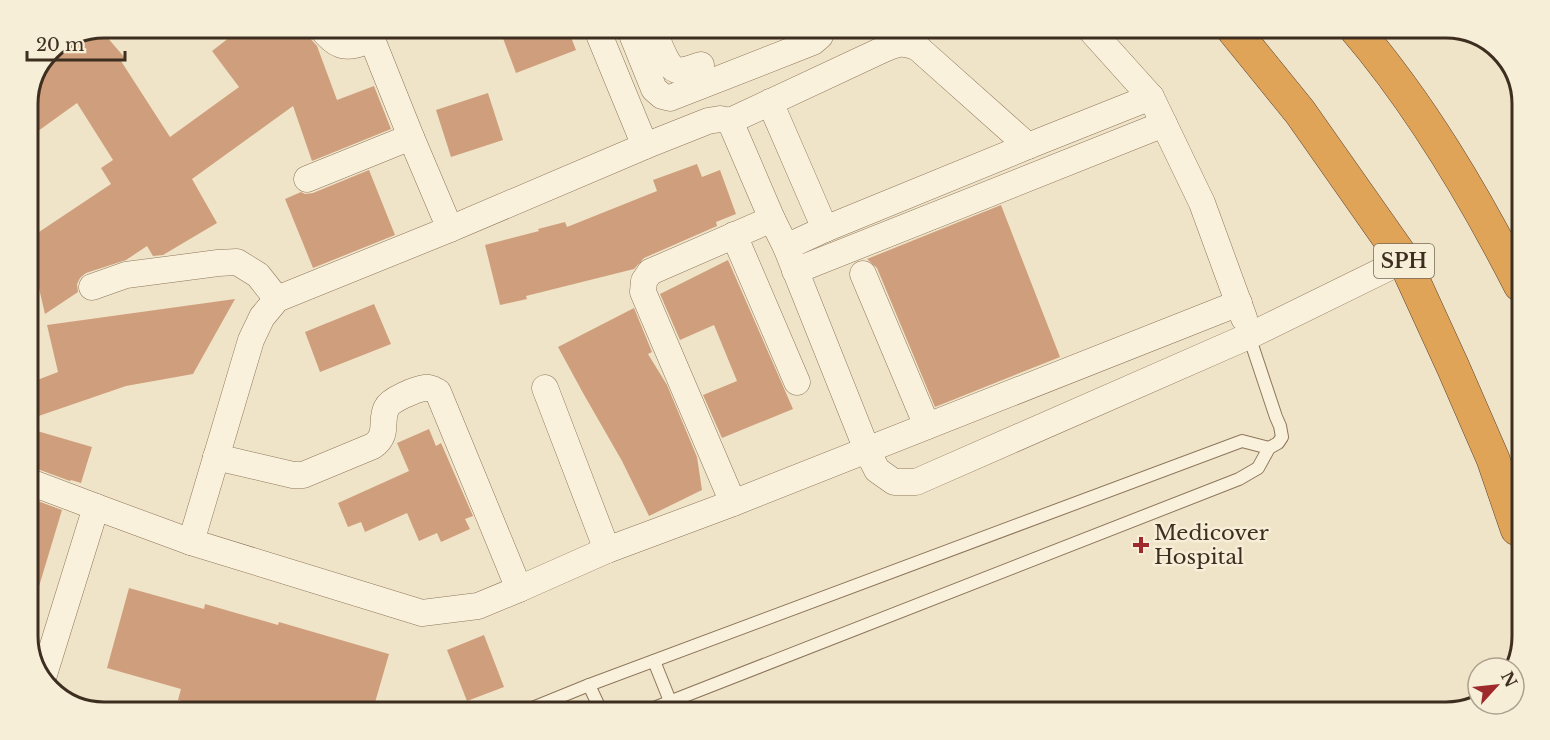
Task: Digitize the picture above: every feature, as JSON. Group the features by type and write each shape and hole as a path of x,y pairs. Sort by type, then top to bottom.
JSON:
{"highway":[{"name":"SPH","path":"1240,38 1300,112 1404,260 1493,459 1512,514"},
{"path":"1363,38 1438,141 1493,232 1512,269"}],"street":[{"path":"330,38 345,47 358,44 364,38"},
{"path":"371,38 450,229"},
{"path":"601,38 645,146"},
{"path":"633,38 654,89 662,96 670,98 698,77 813,42 818,38"},
{"path":"661,38 668,64 675,70 685,70 698,77 786,247 867,450 877,470 894,482 916,482 1249,336 1404,260"},
{"path":"1098,38 1150,97 1164,124 1202,203 1249,336"},
{"path":"191,542 251,340 262,317 277,299 645,146 770,102 898,43 907,43 918,48 1028,146"},
{"path":"786,247 1150,97"},
{"path":"770,102 825,229"},
{"path":"795,271 1164,124"},
{"path":"307,179 411,137"},
{"path":"733,502 643,292 644,280 650,272 772,219"},
{"path":"734,236 797,382"},
{"path":"842,252 860,283 927,426"},
{"path":"92,287 126,275 218,262 237,262 258,275 277,299"},
{"path":"38,486 191,542 422,614 478,606 607,550 1239,303"},
{"path":"216,457 284,473 303,475 380,442 384,433 385,411 388,405 425,388 432,388 438,392 519,589"},
{"path":"545,388 607,550"},
{"path":"46,669 96,507"}],"lane":[{"path":"654,661 670,701 1239,479 1258,468 1269,448 1278,443 1282,437 1249,336"},
{"path":"547,702 1242,441 1269,448"},
{"path":"589,685 597,702"}],"building":[{"path":"95,38 108,38 125,58 121,61 170,137 239,87 212,51 229,38 310,38 317,46 337,100 374,86 391,129 312,161 293,106 192,179 217,223 163,255 153,256 147,246 126,260 86,273 77,284 78,292 45,314 38,284 38,233 111,184 101,168 113,160 77,103 38,131 38,100 44,75 60,54 71,46"},
{"path":"503,38 571,38 576,50 516,73"},
{"path":"488,93 503,140 451,157 436,110"},
{"path":"697,164 702,177 720,170 736,214 716,222 717,226 644,258 634,269 526,296 527,299 500,305 485,245 565,222 567,227 657,191 653,180"},
{"path":"369,170 395,235 313,268 285,199 301,192 313,193"},
{"path":"1001,205 1060,357 935,407 877,268 867,259"},
{"path":"728,260 793,409 722,438 703,395 737,381 714,325 680,340 660,294"},
{"path":"235,299 193,374 126,386 38,416 38,380 58,372 47,325"},
{"path":"374,304 391,344 320,372 305,332"},
{"path":"634,308 652,352 648,354 667,385 697,457 702,490 649,516 622,461 558,347"},
{"path":"429,429 436,446 441,443 473,516 465,519 470,529 441,542 437,533 419,541 407,513 365,532 361,522 348,527 338,503 409,471 397,443"},
{"path":"38,431 92,447 81,483 38,469"},
{"path":"38,501 62,510 38,590"},
{"path":"129,588 204,609 205,604 278,625 279,622 389,654 375,702 185,702 178,700 181,689 107,668"},
{"path":"484,635 504,687 467,701 447,650"}],"place":[{"name":"Medicover Hospital","path":"1141,545"}]}
